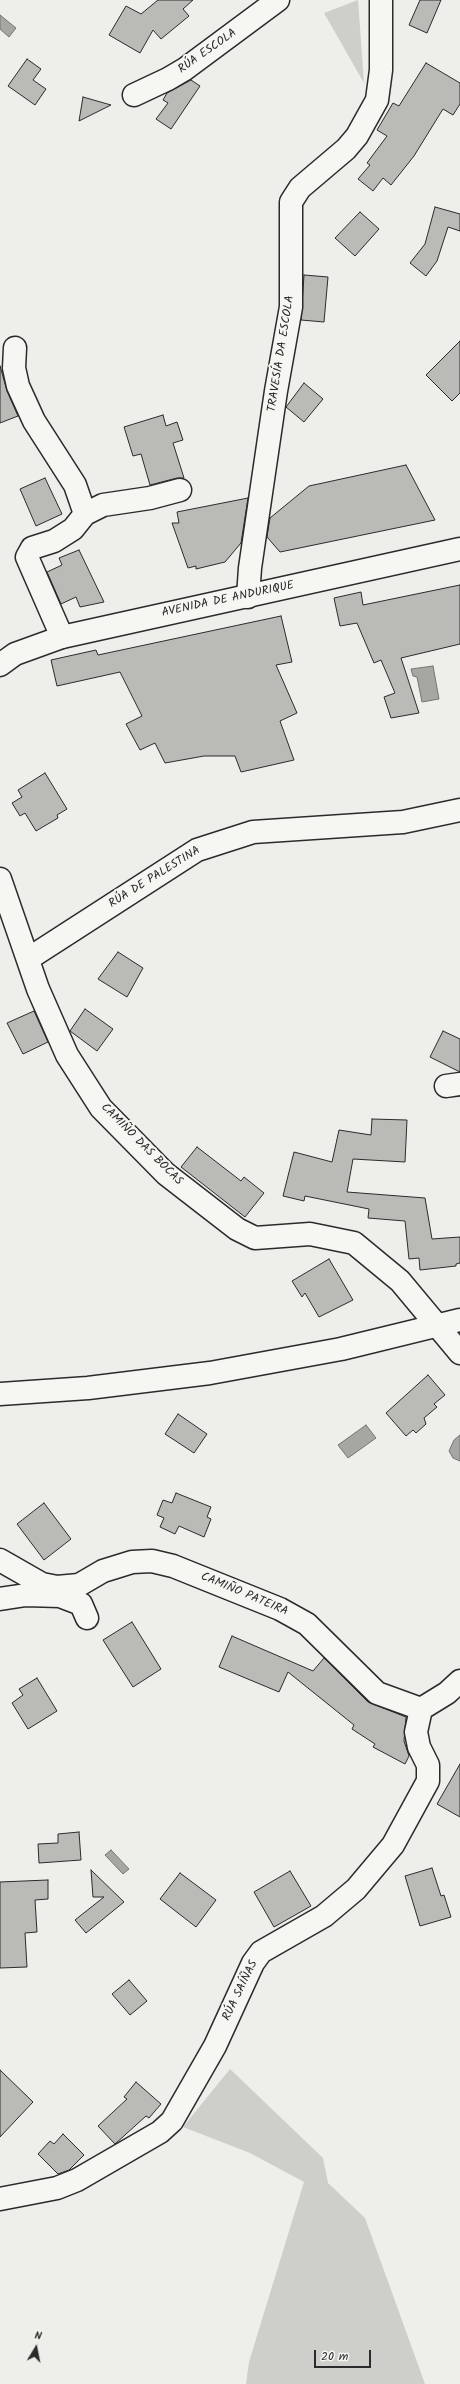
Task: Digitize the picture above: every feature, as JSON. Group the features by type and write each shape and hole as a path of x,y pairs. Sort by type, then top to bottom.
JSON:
{"street":[{"name":"RÚA ESCOLA","path":"134,95 168,79 185,68 278,0"},
{"name":"TRAVESÍA DA ESCOLA","path":"248,597 250,568 276,391 291,307 291,202 300,188 346,149 357,136 377,100 381,70 381,0"},
{"path":"15,348 14,368 18,386 34,421 75,485 85,514"},
{"path":"62,637 27,557 32,548 54,541 73,529 85,514 103,505 150,498 180,490"},
{"name":"AVENIDA DE ANDURIQUE","path":"0,665 15,654 62,637 460,549"},
{"name":"RÚA DE PALESTINA","path":"28,959 197,850 253,832 404,822 460,810"},
{"name":"CAMIÑO DAS BOCAS","path":"0,879 38,989 67,1055 102,1108 166,1174 237,1229 255,1238 310,1234 354,1243 400,1281 460,1353"},
{"path":"0,1394 88,1388 210,1373 347,1348 460,1320"},
{"name":"CAMIÑO PATEIRA","path":"0,1560 42,1584 57,1587 79,1585 103,1571 132,1562 152,1561 173,1566 280,1609 307,1624 377,1693 421,1709"},
{"path":"0,1599 26,1595 60,1596 80,1604 87,1618"},
{"path":"421,1709 447,1693 460,1681"},
{"name":"RÚA SAÍÑAS","path":"0,2199 57,2188 76,2180 160,2132 172,2121 215,2046 253,1963 262,1952 324,1916 356,1889 393,1845 428,1781 428,1765 419,1747 416,1732 421,1709"}],"shaded area":[{"path":"358,0 364,83 324,13"},
{"path":"0,15 16,28 9,37 0,29"},
{"path":"433,666 439,699 422,702 417,677 413,676 411,669"},
{"path":"366,1425 376,1438 348,1458 338,1445"},
{"path":"460,1435 460,1461 453,1458 449,1451 454,1440"},
{"path":"111,1850 129,1869 123,1874 105,1855"},
{"path":"230,2069 323,2158 328,2183 365,2218 425,2384 246,2384 249,2362 304,2182 250,2153 183,2127"}],"building":[{"path":"158,0 193,0 183,9 189,16 161,39 153,30 140,53 109,35 126,6 141,14"},
{"path":"420,0 441,0 427,33 409,25"},
{"path":"27,59 41,69 33,80 46,89 35,105 8,86"},
{"path":"426,63 460,83 460,104 453,115 443,109 414,156 391,185 383,178 373,191 358,179 370,165 367,163 387,136 377,130 393,103 399,106"},
{"path":"191,80 200,86 171,129 156,119 168,103 163,100 167,93"},
{"path":"83,97 111,105 79,121"},
{"path":"435,207 460,214 460,231 448,227 437,261 426,276 410,263 425,244"},
{"path":"360,212 379,229 355,256 335,238"},
{"path":"304,275 328,277 324,322 301,320"},
{"path":"460,341 460,393 452,401 426,375"},
{"path":"0,366 7,391 18,416 0,423"},
{"path":"304,383 323,399 304,422 286,407"},
{"path":"163,415 166,426 177,422 183,440 173,443 184,478 177,478 150,485 141,454 133,456 124,427"},
{"path":"406,465 435,520 280,552 267,537 270,518 309,486"},
{"path":"45,478 62,514 36,526 20,489"},
{"path":"248,498 241,543 225,562 196,569 196,566 188,568 172,523 179,523 177,512"},
{"path":"79,550 104,602 80,607 76,597 61,604 47,572 62,565 59,558"},
{"path":"460,585 460,644 401,658 419,713 391,718 384,697 395,693 381,660 374,663 357,623 340,626 334,598 361,592 363,605"},
{"path":"281,616 292,662 276,665 297,713 280,721 294,760 241,772 235,756 204,756 165,763 155,743 140,750 126,724 142,716 120,672 57,686 51,660 96,650 98,655"},
{"path":"45,773 67,809 57,815 58,818 36,831 25,813 20,816 12,803 22,797 18,790"},
{"path":"118,952 143,968 127,997 98,979"},
{"path":"85,1009 113,1029 97,1051 70,1031"},
{"path":"34,1011 48,1042 23,1054 7,1023"},
{"path":"443,1031 460,1039 460,1072 430,1057"},
{"path":"372,1119 407,1120 405,1162 353,1159 347,1192 425,1198 432,1239 460,1237 460,1263 456,1264 456,1266 420,1270 419,1258 409,1259 405,1221 368,1218 369,1209 305,1196 304,1201 283,1196 294,1152 332,1162 339,1130 371,1135"},
{"path":"197,1147 241,1181 244,1177 264,1193 245,1217 181,1167"},
{"path":"329,1259 353,1300 319,1317 305,1293 302,1297 292,1281"},
{"path":"428,1375 445,1395 434,1404 437,1407 424,1418 426,1424 416,1433 413,1430 406,1436 386,1413"},
{"path":"178,1414 207,1434 194,1453 165,1434"},
{"path":"176,1493 211,1507 207,1517 211,1519 204,1537 179,1526 175,1534 160,1527 164,1518 157,1515 163,1500 172,1503"},
{"path":"44,1503 71,1539 44,1560 17,1524"},
{"path":"132,1622 161,1669 133,1687 103,1640"},
{"path":"232,1636 313,1671 324,1658 368,1702 406,1717 404,1741 409,1756 405,1764 373,1747 375,1744 352,1729 354,1725 288,1672 279,1692 219,1667"},
{"path":"37,1678 57,1711 28,1729 12,1703 23,1695 19,1689"},
{"path":"460,1764 460,1817 437,1804"},
{"path":"79,1832 81,1860 39,1863 38,1844 58,1843 58,1834"},
{"path":"432,1868 441,1896 444,1895 451,1917 420,1926 405,1876"},
{"path":"91,1870 124,1902 86,1933 75,1920 104,1897 93,1897"},
{"path":"290,1871 311,1906 274,1927 254,1892"},
{"path":"180,1873 216,1900 196,1927 160,1899"},
{"path":"48,1880 48,1899 35,1900 37,1932 25,1933 27,1967 0,1968 0,1882"},
{"path":"129,1980 147,2001 130,2015 112,1994"},
{"path":"0,2070 33,2102 0,2137"},
{"path":"136,2082 161,2104 149,2118 146,2116 115,2144 98,2126 127,2099 124,2097"},
{"path":"63,2134 84,2155 69,2170 58,2174 38,2154 50,2141 54,2144"}]}
